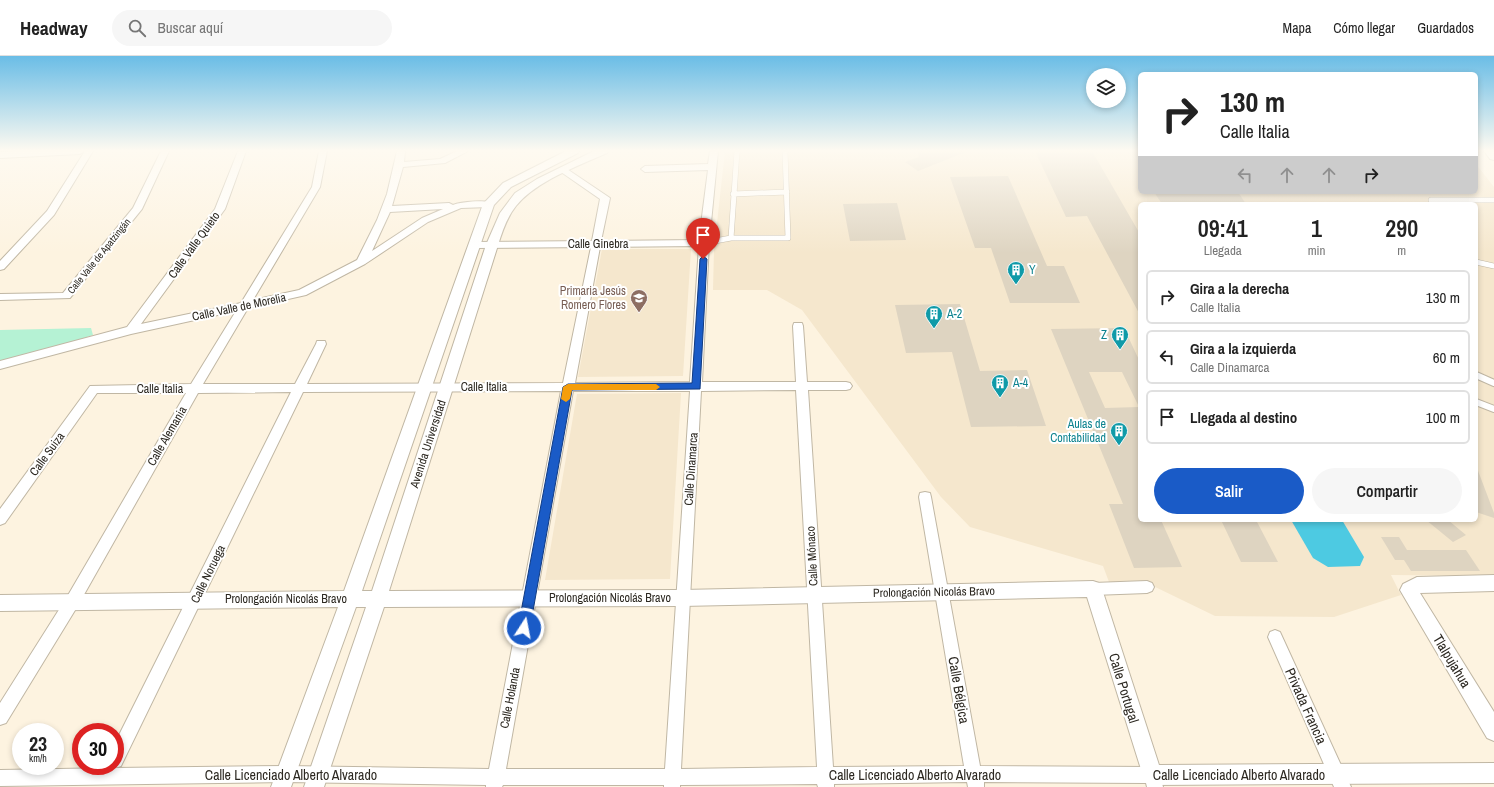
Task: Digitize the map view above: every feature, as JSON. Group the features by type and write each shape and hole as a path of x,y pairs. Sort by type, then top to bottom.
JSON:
{"street":[{"path":"0,267 51,213 68,185"},
{"name":"Calle Valle de Apatzingán","path":"0,297 66,296 137,209 149,185"},
{"name":"Calle Valle Quieto","path":"131,330 220,209 229,185"},
{"name":"Calle Alemania","path":"0,717 72,602 194,389 316,185"},
{"path":"361,262 388,209 396,185"},
{"name":"Avenida Universidad","path":"284,780 350,599 489,204 507,185"},
{"name":"Avenida Universidad","path":"317,781 378,599 501,219 512,202 526,189 534,185"},
{"name":"Calle Holanda","path":"495,782 568,387 605,198 586,185"},
{"name":"Calle Dinamarca","path":"672,782 682,598 697,386 704,243 710,185"},
{"name":"Calle Valle de Morelia","path":"388,209 489,204"},
{"name":"Calle Valle de Morelia","path":"0,365 131,330 244,307 302,293 361,262 425,220 460,205"},
{"name":"Calle Ginebra","path":"474,245 704,243"},
{"name":"Calle Mónaco","path":"798,326 825,781"},
{"name":"Calle Noruega","path":"124,742 321,344"},
{"name":"Calle Italia","path":"94,389 846,386"},
{"name":"Calle Suiza","path":"0,519 94,389"},
{"name":"Calle Bélgica","path":"925,497 974,780"},
{"name":"Tlalpujahua","path":"1494,583 1417,585 1409,590 1494,731"},
{"name":"Prolongación Nicolás Bravo","path":"0,603 195,600 682,598 1147,587"},
{"name":"Calle Portugal","path":"1093,589 1153,781"},
{"name":"Privada Francia","path":"1275,637 1340,781"},
{"name":"Calle Licenciado Alberto Alvarado","path":"0,778 107,776 317,781 495,782 974,780 1340,781 1494,773"}],"lane":[{"path":"731,238 734,185"},
{"path":"704,243 731,238 788,238 787,185"},
{"path":"733,194 787,192"},
{"path":"1433,202 1431,200 1494,200"},
{"path":"1478,262 1494,266"},
{"path":"1478,376 1494,383"},
{"path":"1478,403 1494,409"}],"shaded area":[{"path":"721,185 1138,185 1138,194 1478,194 1478,185 1493,185 1494,187 1494,576 1391,575 1401,595 1334,617 1215,616 1147,583 1109,582 1103,566 970,527 941,497 802,310 767,290 713,290 714,250"},
{"name":"Primaria Jesús Romero Flores","path":"602,249 691,249 683,376 578,377"},
{"path":"681,393 670,579 545,580 577,394"}],"green space":[{"path":"91,328 93,335 25,358 0,362 0,330"}],"water":[{"path":"1292,522 1343,522 1364,557 1360,566 1328,567 1313,558"}],"building":[{"path":"953,185 1012,185 1047,266 1064,266 1080,303 1010,303 991,248 975,248"},
{"path":"1051,185 1112,185 1138,231 1138,311 1087,216 1066,217"},
{"path":"1155,194 1239,194 1245,202 1161,202"},
{"path":"897,203 906,240 850,241 843,204"},
{"path":"960,304 980,371 1027,370 1046,426 971,427 952,352 906,353 895,305"},
{"path":"1124,328 1138,358 1138,405 1122,372 1089,372 1105,408 1138,407 1138,522 1162,522 1182,567 1134,568 1109,504 1123,504 1051,329"},
{"path":"1478,471 1494,513 1494,518 1478,513"},
{"path":"1222,522 1257,522 1278,562 1241,562"},
{"path":"1428,522 1450,522 1466,535 1453,542"},
{"path":"1381,537 1399,537 1407,550 1466,550 1480,571 1411,571 1404,560 1395,560"}],"slow traffic":[{"path":"566,399 568,387 656,387"}],"place":[{"name":"Y","path":"1016,285"},
{"name":"Primaria Jesús Romero Flores","path":"639,313"},
{"name":"A-2","path":"934,329"},
{"name":"Z","path":"1120,350"},
{"name":"A-4","path":"1000,398"},
{"name":"Aulas de Contabilidad","path":"1119,446"}],"route":[{"path":"524,628 568,387 697,386 703,259"}]}
